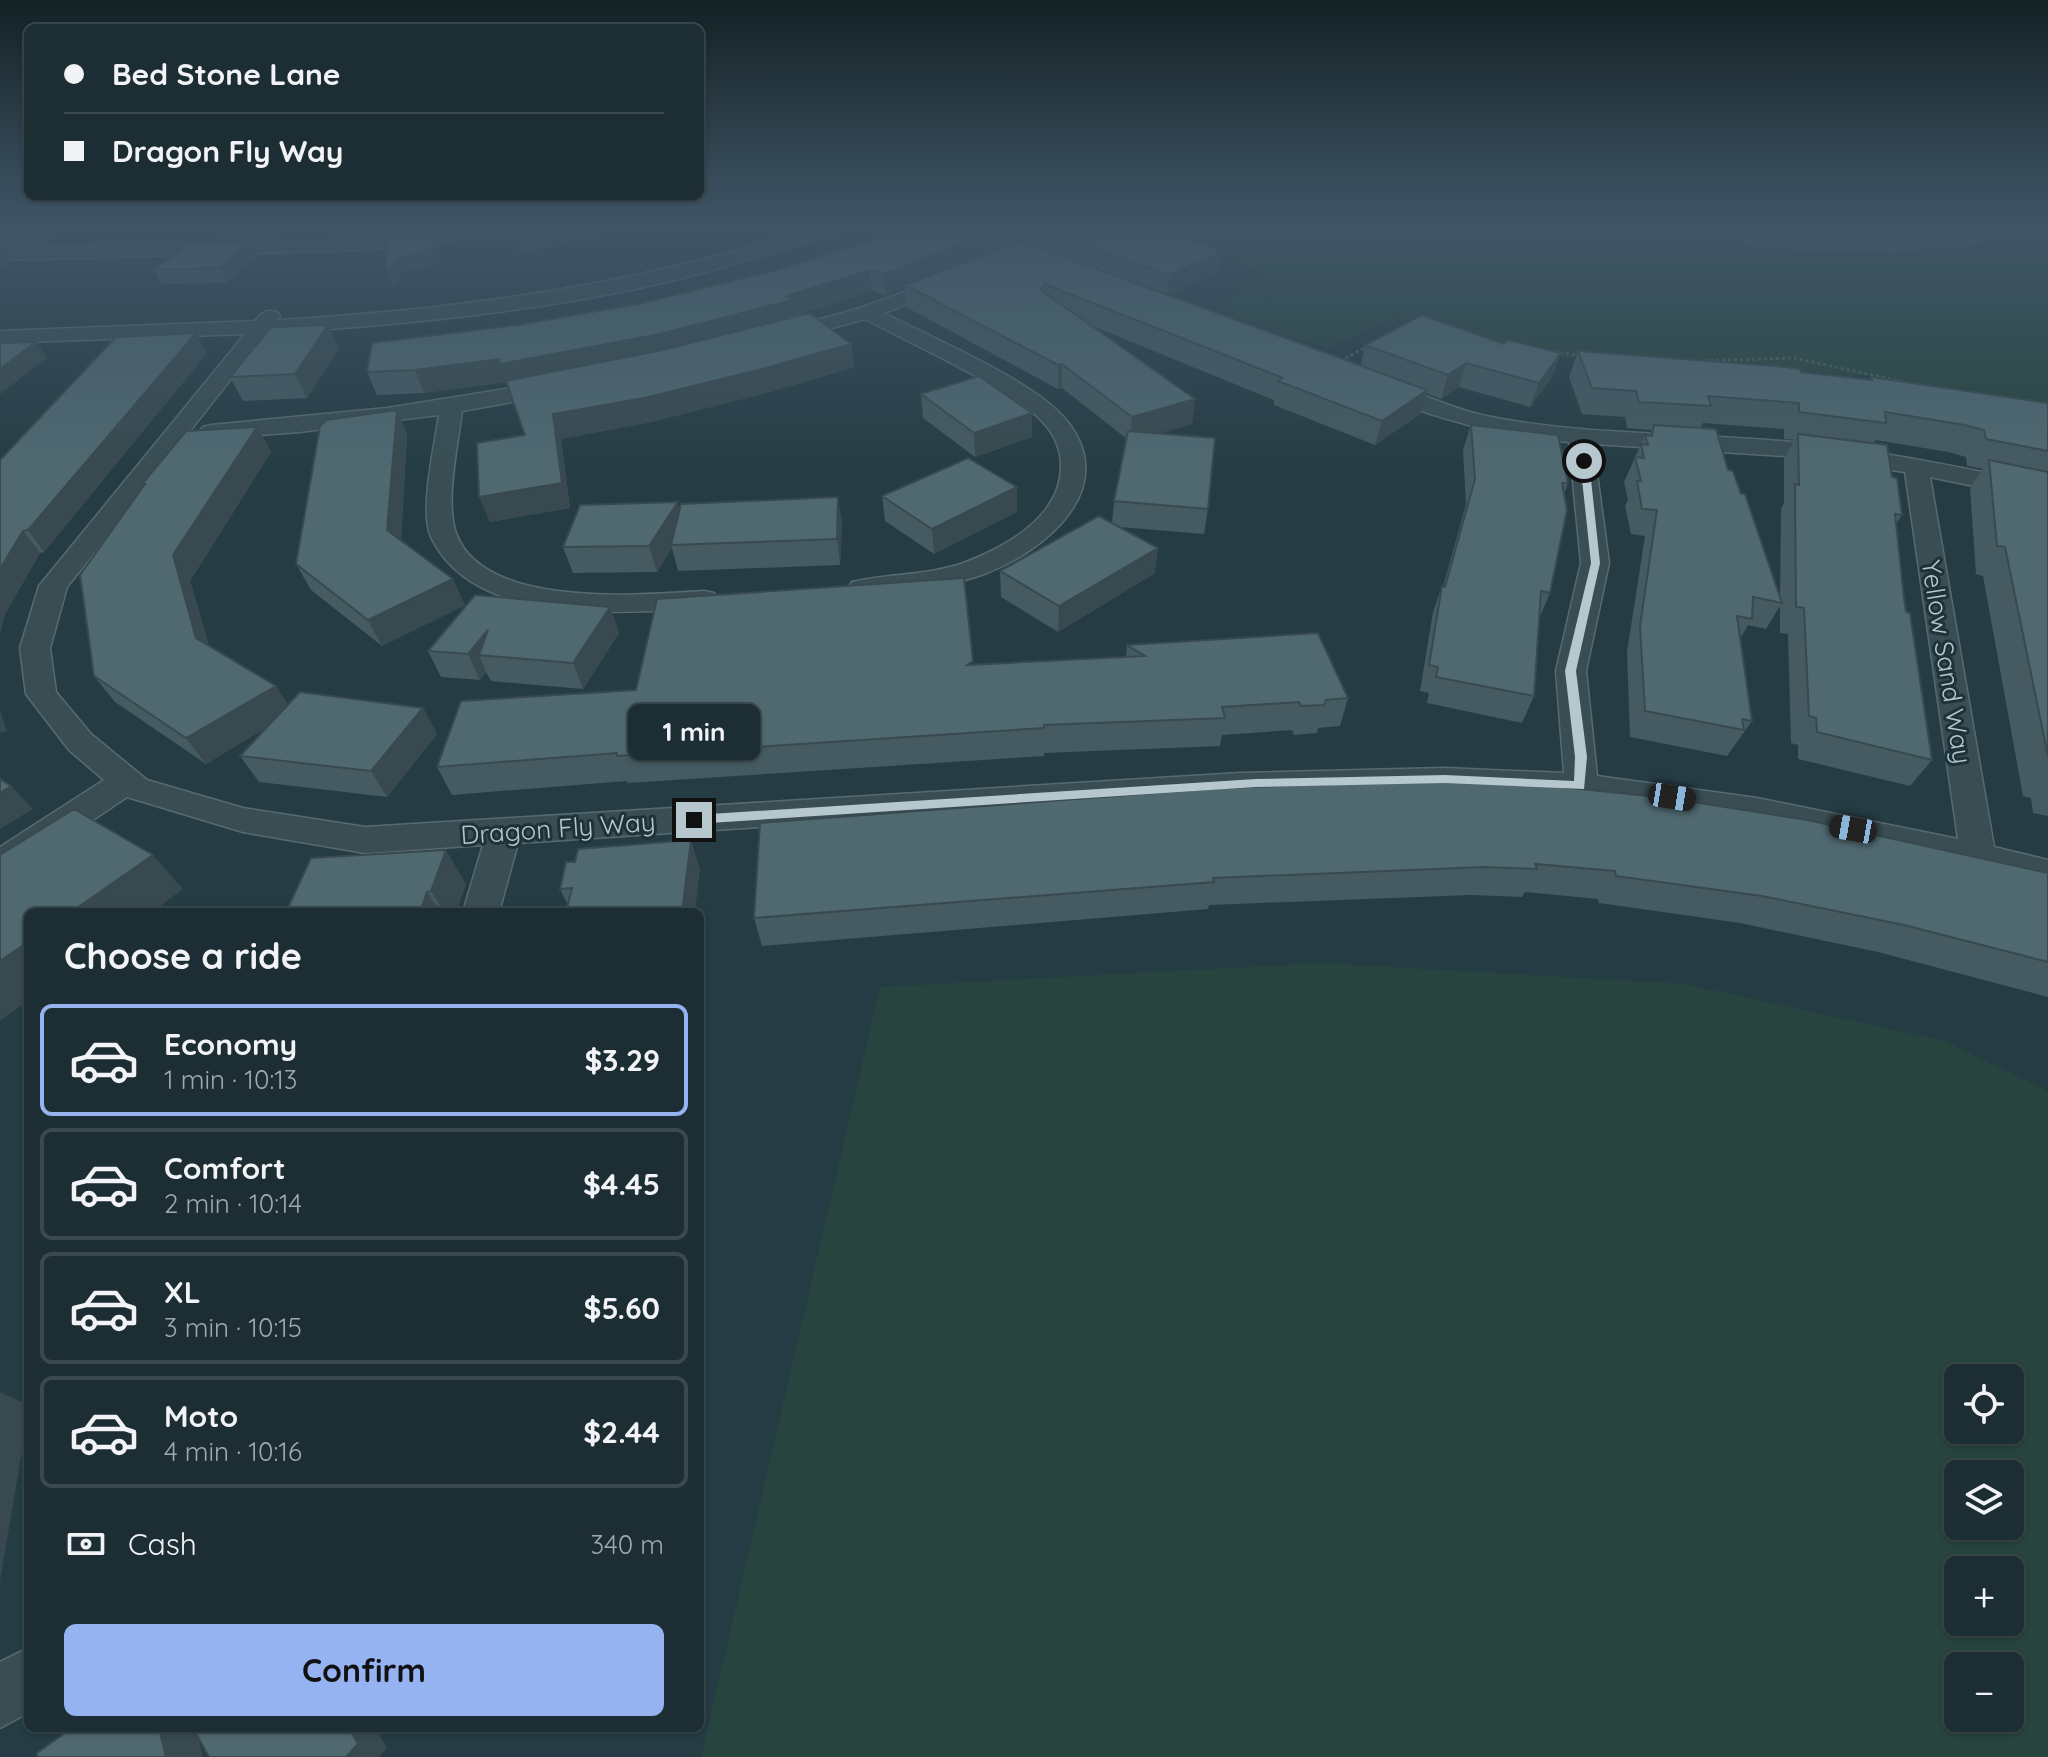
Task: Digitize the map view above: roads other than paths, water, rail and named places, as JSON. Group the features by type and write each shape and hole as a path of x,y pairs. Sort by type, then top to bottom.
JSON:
{"street":[{"path":"0,323 264,322 383,307"},
{"path":"0,337 390,318 468,307"},
{"path":"755,344 880,307"},
{"path":"830,590 891,586 974,568 999,557 1040,533 1063,509 1074,482 1075,464 1067,439 1053,416 1031,399 867,312"},
{"name":"Dragon Fly Way","path":"264,322 53,586 35,648 41,694 80,742 135,788 243,820 365,840 1256,783 1445,779 1580,786 1751,810 1879,833 2048,873"},
{"path":"1329,367 1409,400 1485,423 1580,435 1802,450 1916,466 2048,493"},
{"path":"176,434 349,421 451,408 577,384"},
{"path":"451,408 441,516 443,534 454,551 472,568 519,592 558,601 631,604 723,598"},
{"path":"1580,435 1595,563 1571,671 1581,757 1580,786"},
{"name":"Yellow Sand Way","path":"1916,466 1978,857"},
{"path":"0,865 127,781"},
{"path":"482,908 504,832"},
{"path":"0,1698 24,1680"}]}
